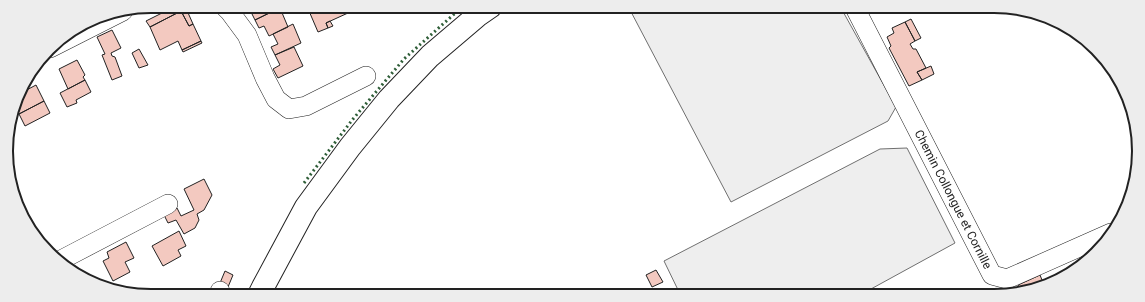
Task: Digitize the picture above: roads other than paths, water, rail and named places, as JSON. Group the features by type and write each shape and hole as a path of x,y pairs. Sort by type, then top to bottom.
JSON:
{"main road":[{"path":"262,289 306,207 350,147 389,98 430,56 481,13"},
{"path":"278,289 324,204 371,140 400,105 497,13"}],"street":[{"path":"231,13 247,35 265,78 276,99 289,109 306,106 366,76"},
{"name":"Chemin Collongue et Cornille","path":"858,13 992,275 1007,279 1101,237"},
{"path":"73,36 106,21"},
{"path":"64,258 168,204"}]}
